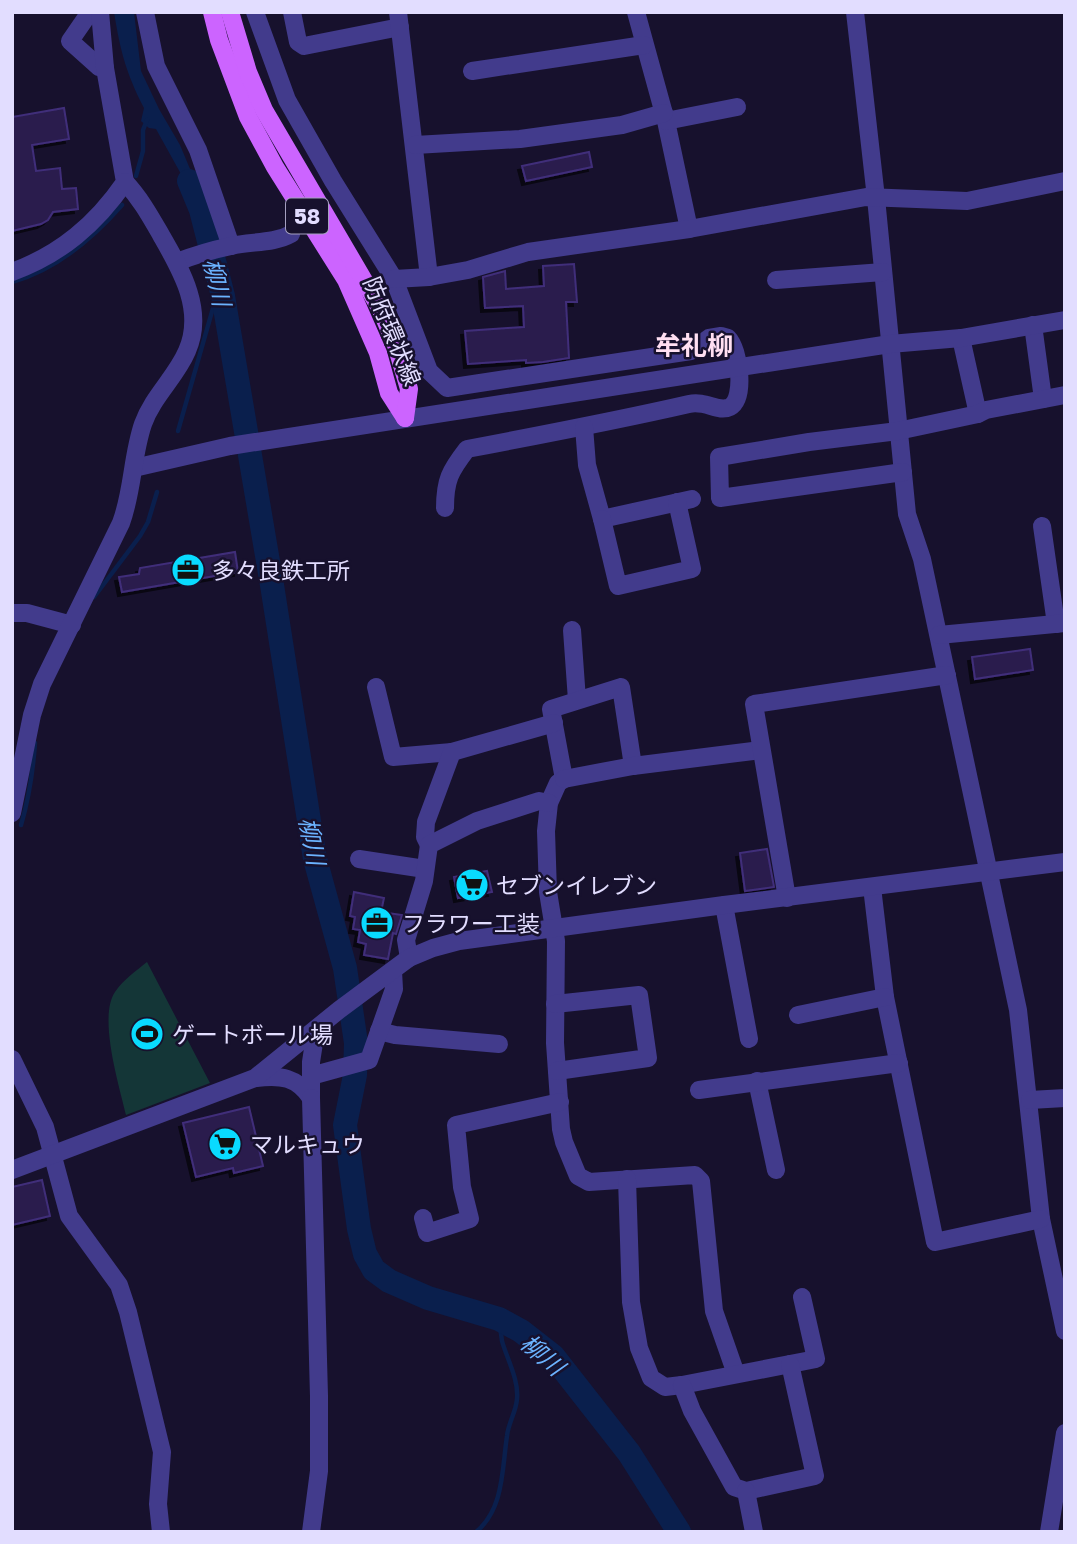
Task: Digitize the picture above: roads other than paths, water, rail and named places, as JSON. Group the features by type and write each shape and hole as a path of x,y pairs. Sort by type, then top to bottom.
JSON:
{"main road":[{"name":"防府環状線","path":"212,12 223,53 248,117 275,167 346,280 378,353 389,393 405,418"},
{"name":"防府環状線","path":"230,12 248,72 264,110 380,308 396,345 409,389 405,418"}],"street":[{"path":"90,12 70,41 99,67 105,68"},
{"path":"12,813 20,739 32,715 42,684 111,547 127,509 142,425 154,399 187,353 193,320 190,294 177,262 140,197 125,182 105,68 100,12"},
{"path":"145,12 156,66 198,150 229,247"},
{"path":"255,12 287,100 394,279 429,371 447,387 691,351 709,338 721,336 732,343 740,391 739,397 728,408 721,409 699,402 467,449 450,471 445,488 445,508"},
{"path":"292,12 298,42 304,46 399,20 429,277"},
{"path":"636,12 665,117 689,229"},
{"path":"855,12 907,514 922,559 1018,1010 1041,1219 1065,1331"},
{"path":"472,71 644,45"},
{"path":"415,145 520,139 737,107"},
{"path":"394,279 429,277 468,270 528,252 689,229 866,197 968,201 1065,181"},
{"path":"12,272 57,250 93,223 125,182"},
{"path":"177,262 199,253 281,240 291,234"},
{"path":"776,280 883,272"},
{"path":"134,468 230,446 405,418 890,344 961,338 1065,320"},
{"path":"1033,325 1043,399"},
{"path":"961,338 978,414"},
{"path":"903,472 720,498 719,457 898,431 1065,395"},
{"path":"584,427 587,465 618,586 692,569 684,500 602,519"},
{"path":"939,635 1061,624 1042,526"},
{"path":"12,613 72,625"},
{"path":"572,630 578,701"},
{"path":"787,898 754,704 947,675"},
{"path":"376,687 393,757 452,752 554,723"},
{"path":"564,779 551,709 621,687 633,766"},
{"path":"736,1374 714,1311 701,1181 695,1175 589,1182 578,1176 564,1142 557,1071 555,928 548,892 546,831 549,803 558,783 564,779 633,766 761,750"},
{"path":"409,958 406,940 429,845 425,837 426,822 452,752"},
{"path":"429,845 477,821 539,801 549,803"},
{"path":"359,859 425,869"},
{"path":"255,1078 338,1010 409,958 459,941 1065,862"},
{"path":"872,887 885,997 934,1242 1041,1219"},
{"path":"724,905 748,1038"},
{"path":"311,1076 369,1060 394,989 393,971"},
{"path":"555,1003 639,995 648,1058 557,1071"},
{"path":"798,1015 885,997"},
{"path":"312,1532 319,1471 311,1098 316,1030"},
{"path":"379,1031 395,1035 499,1044"},
{"path":"12,1059 45,1127 69,1216 119,1286 128,1312 162,1452 158,1504 161,1532"},
{"path":"699,1090 899,1063"},
{"path":"12,1170 255,1078 275,1075 289,1077 303,1087 311,1098"},
{"path":"757,1081 776,1170"},
{"path":"1030,1100 1065,1098"},
{"path":"423,1218 427,1233 470,1219 462,1187 456,1125 560,1102"},
{"path":"627,1179 631,1302 639,1348 651,1378 665,1387 816,1359 802,1297"},
{"path":"682,1385 692,1411 734,1487 746,1491 815,1476 790,1364"},
{"path":"1049,1532 1065,1433"},
{"path":"746,1491 754,1532"}],"water":[{"path":"114,12 134,12 141,71 180,145 198,188 201,210 156,129 149,128 141,121 144,108 124,61"}],"waterway":[{"path":"136,176 147,120"},
{"name":"柳川","path":"189,181 201,210 223,296 315,859 345,968 356,1043 355,1075 345,1125 365,1254 374,1270 389,1281 428,1298 499,1319 521,1331 553,1356 629,1453 679,1532"},
{"path":"12,282 44,270 73,251 122,205"},
{"path":"178,431 213,308 223,296"},
{"path":"94,597 140,536 148,522 157,492"},
{"path":"21,825 35,743"},
{"path":"476,1532 485,1523 497,1500 508,1431 517,1399 516,1384 502,1341 499,1319"}],"place":[{"name":"多々良鉄工所","path":"188,570"},
{"name":"セブンイレブン","path":"472,885"},
{"name":"フラワー工装","path":"377,923"},
{"name":"ゲートボール場","path":"147,1034"},
{"name":"マルキュウ","path":"225,1144"}],"district":[{"name":"牟礼柳","path":"694,345"}]}
